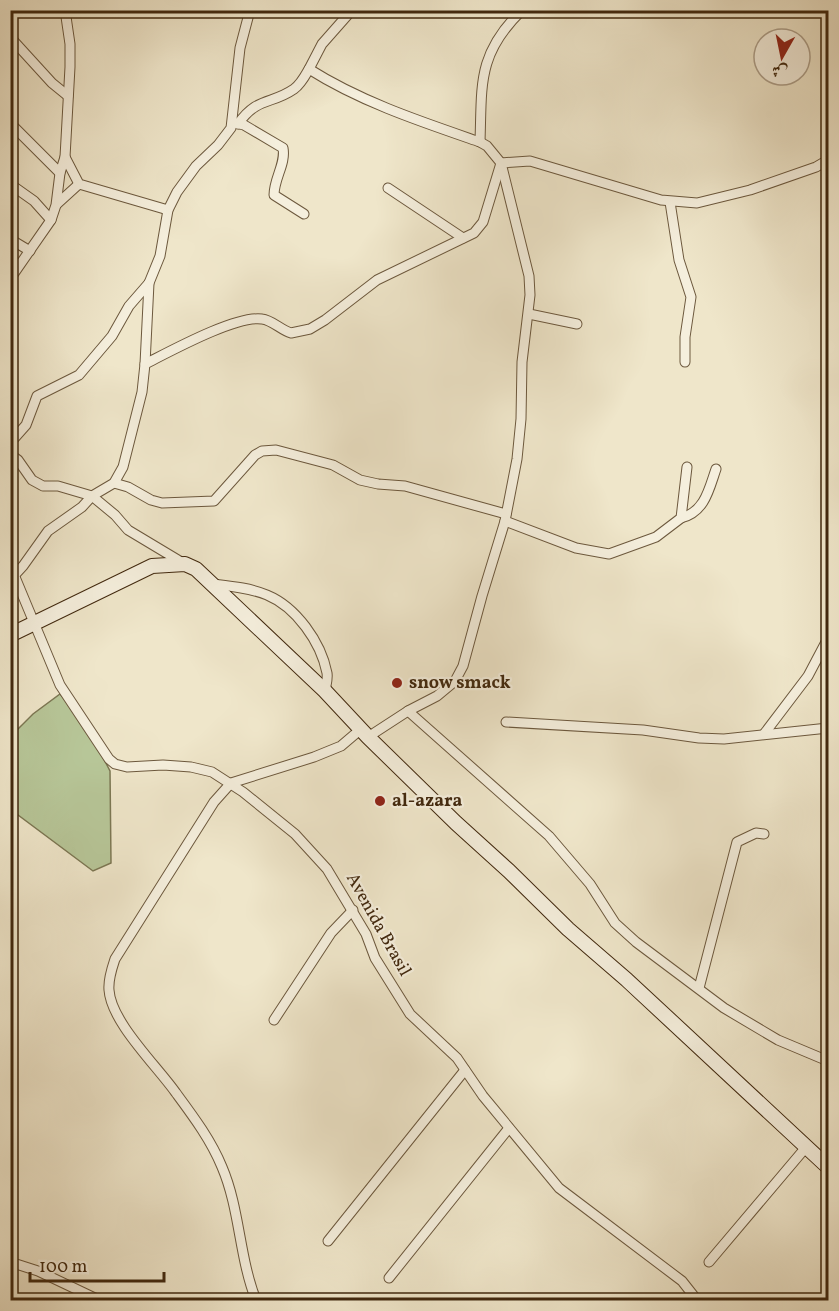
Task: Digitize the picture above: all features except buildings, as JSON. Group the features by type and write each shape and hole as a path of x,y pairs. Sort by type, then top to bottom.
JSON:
{"main road":[{"path":"10,635 152,566 185,564 196,569 568,928 828,1167"}],"street":[{"path":"10,279 51,220 56,205 64,157 68,96 70,44 65,10"},
{"path":"235,123 240,48 250,10"},
{"path":"10,443 26,424 37,396 79,375 112,336 129,306 149,283 160,256 168,210 177,192 196,166 218,145 247,111 295,88 309,69 322,44 352,10"},
{"path":"480,142 482,84 485,66 494,44 522,10"},
{"path":"10,37 52,83 68,96"},
{"path":"256,1300 246,1271 229,1187 214,1149 176,1092 116,1013 109,991 116,958 214,802 231,783 341,746 437,696 455,681 463,666 506,518 517,459 521,419 522,362 530,285 527,262 501,163 487,146 376,103 309,69"},
{"path":"10,123 60,173"},
{"path":"235,123 283,148 284,158 274,183 274,195 304,214"},
{"path":"64,157 79,184 168,210"},
{"path":"501,163 530,161 670,202 697,203 750,190 828,162"},
{"path":"145,364 179,346 241,321 265,319 291,333 303,332 325,320 377,280 474,233 483,222 501,163"},
{"path":"10,184 34,201 51,220"},
{"path":"56,205 79,184"},
{"path":"388,188 463,238"},
{"path":"670,202 679,260 692,297 684,345 685,362"},
{"path":"10,239 30,251"},
{"path":"13,578 48,531 82,507 92,496 114,483 123,467 142,392 149,283"},
{"path":"528,314 578,324"},
{"path":"114,483 162,503 214,501 255,456 262,451 276,450 333,465 360,480 405,486 467,505 506,518 576,548 609,554 656,537 681,518 693,514 703,503 716,469"},
{"path":"10,454 18,460 32,480 43,486 58,486 92,496 116,515 128,530 185,564"},
{"path":"681,518 687,467"},
{"name":"Avenida Brasil","path":"13,578 65,693 109,759 115,764 127,767 143,765 191,767 212,772 231,783 296,834 327,869 353,910 366,934 375,958 410,1014 457,1059 483,1096 559,1188 681,1281 697,1300"},
{"path":"213,584 266,594 286,606 319,648 327,675 325,691"},
{"path":"764,734 808,676 826,640"},
{"path":"408,711 549,837 590,884 615,923 636,942 699,987 724,1008 778,1040 828,1061"},
{"path":"506,722 643,730 724,739 828,728"},
{"path":"699,987 736,842 756,833 764,834"},
{"path":"274,1020 331,933 353,910"},
{"path":"328,1241 465,1070"},
{"path":"389,1278 509,1128"},
{"path":"709,1262 807,1146"},
{"path":"10,1262 38,1271 99,1300"}],"green space":[{"path":"60,694 84,720 110,771 111,863 93,871 18,815 11,824 11,736 33,714"}],"place":[{"name":"snow smack","path":"397,683"},
{"name":"al-azara","path":"380,801"}]}
